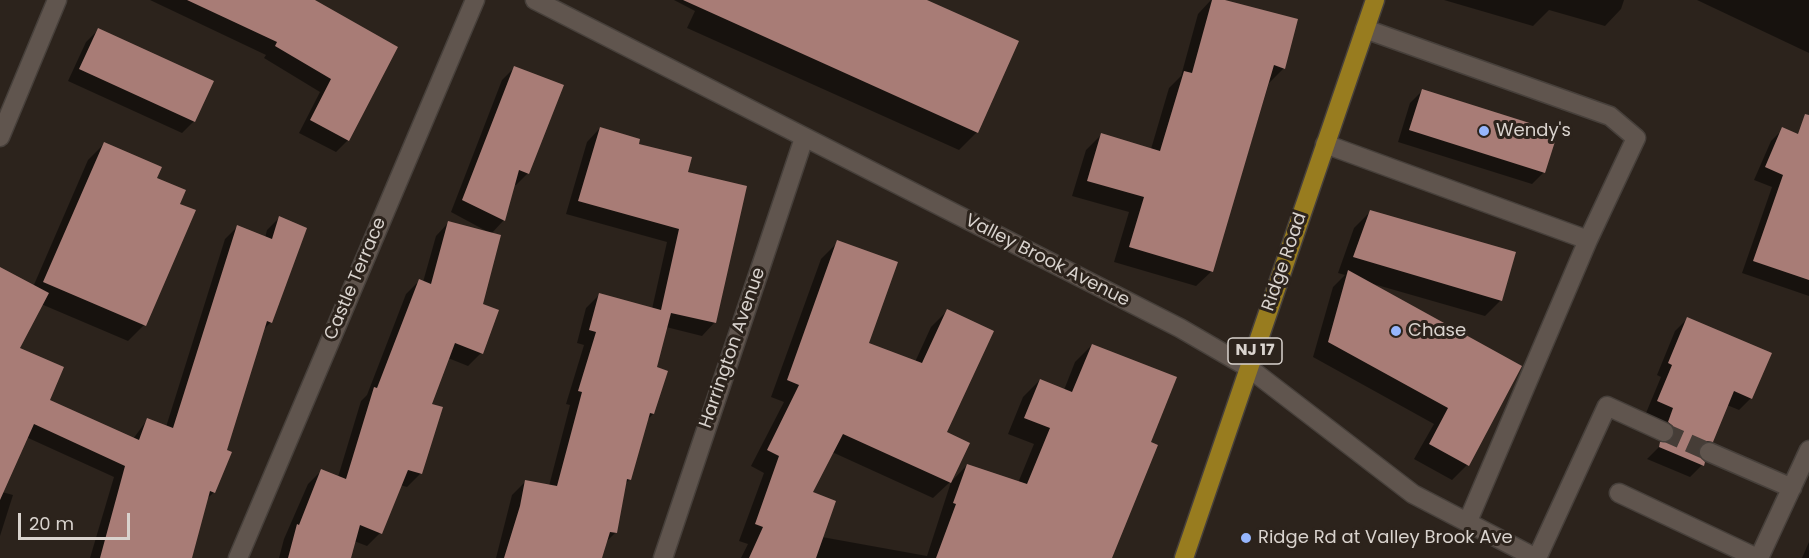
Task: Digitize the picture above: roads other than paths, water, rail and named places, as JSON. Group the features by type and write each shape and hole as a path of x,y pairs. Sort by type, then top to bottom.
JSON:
{"main road":[{"name":"Ridge Road","path":"1184,558 1375,0"}],"street":[{"path":"0,137 57,0"},
{"name":"Castle Terrace","path":"238,558 475,0"},
{"name":"Valley Brook Avenue","path":"535,0 1180,328 1249,368 1413,494 1537,558"},
{"path":"1365,29 1610,116 1636,138 1588,240 1468,521"},
{"name":"Harrington Avenue","path":"663,558 804,138"},
{"path":"1325,144 1588,240"},
{"path":"1537,558 1606,406 1664,432"},
{"path":"1619,493 1758,558 1809,450"},
{"path":"1709,452 1792,488"}],"tunnel":[{"path":"1664,432 1709,452"}],"place":[{"name":"Wendy's","path":"1484,131"},
{"name":"Chase","path":"1396,331"},
{"name":"Ridge Rd at Valley Brook Ave","path":"1246,538"}]}
